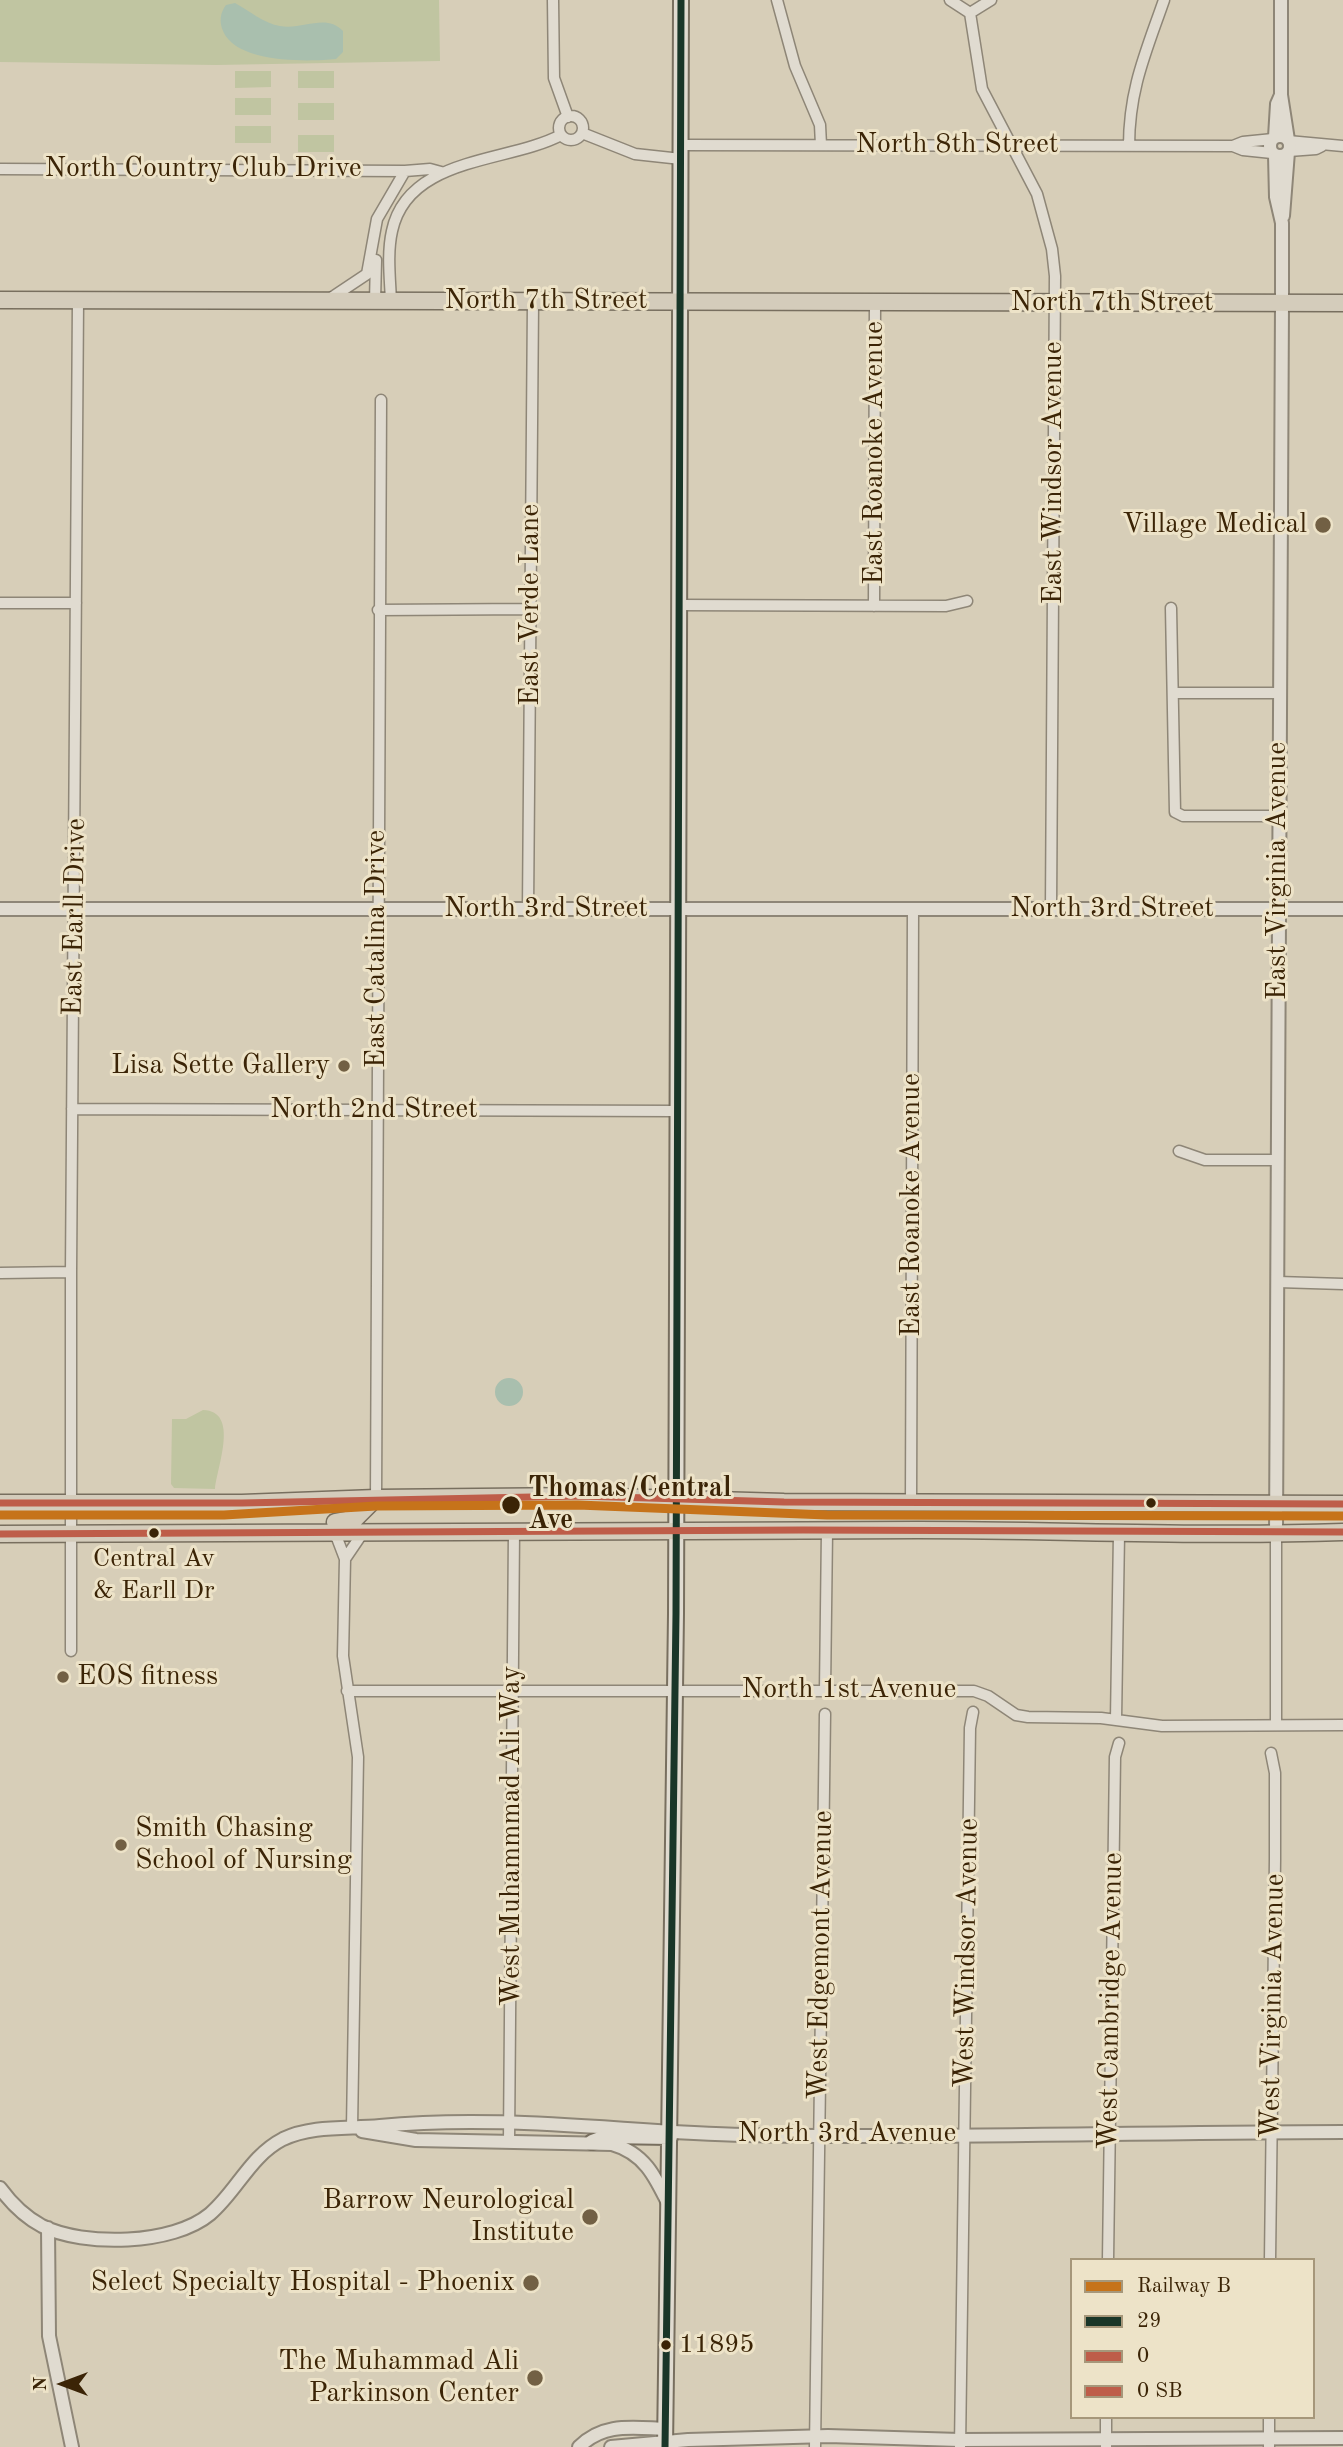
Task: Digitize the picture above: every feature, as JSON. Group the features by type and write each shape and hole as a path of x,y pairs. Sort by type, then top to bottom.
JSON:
{"main road":[{"path":"665,2440 675,1690 681,0"},
{"name":"North 7th Street","path":"0,300 1343,303"},
{"path":"286,1532 301,1523 352,1521 376,1497"},
{"path":"0,1503 242,1503 376,1497 676,1502 911,1502 1276,1519 1343,1532"},
{"path":"0,1534 322,1530 1024,1530 1119,1534 1276,1519 1343,1504"},
{"path":"592,2142 608,2136 670,2134"}],"street":[{"path":"554,0 554,78 568,117"},
{"path":"777,0 795,66 820,125 821,145"},
{"path":"950,0 971,13 991,0"},
{"path":"1129,146 1130,106 1137,71 1164,0"},
{"name":"East Virginia Avenue","path":"1276,1519 1282,223 1288,146 1281,95 1281,0"},
{"name":"East Windsor Avenue","path":"971,13 982,89 1042,209 1052,249 1056,303 1051,908"},
{"name":"East Virginia Avenue","path":"1274,138 1277,104 1281,95"},
{"path":"568,117 580,120 582,133 570,140 561,135 560,124 568,117"},
{"name":"North 8th Street","path":"582,133 635,154 821,145 1233,146 1273,154"},
{"name":"North Country Club Drive","path":"383,301 394,222 411,196 441,172 545,144 561,135"},
{"path":"1283,136 1288,146 1284,156 1273,154 1270,148 1274,138 1283,136"},
{"name":"North 8th Street","path":"1233,146 1274,138"},
{"path":"1288,146 1316,149 1322,145 1343,146"},
{"name":"East Virginia Avenue","path":"1273,154 1276,197 1282,223"},
{"name":"North Country Club Drive","path":"0,169 430,169 441,172"},
{"name":"North Country Club Drive","path":"326,301 364,278 379,216 405,171"},
{"name":"North Country Club Drive","path":"398,186 411,196"},
{"path":"379,216 394,222"},
{"name":"North Country Club Drive","path":"373,246 383,301"},
{"name":"East Earll Drive","path":"71,1651 78,301"},
{"name":"East Roanoke Avenue","path":"874,606 875,301"},
{"name":"East Verde Lane","path":"528,909 533,302"},
{"name":"East Catalina Drive","path":"376,1497 381,400"},
{"path":"679,605 951,606 967,601"},
{"path":"0,603 76,603"},
{"path":"1171,608 1175,812 1183,816 1278,816"},
{"path":"378,610 532,609"},
{"path":"1173,693 1279,693"},
{"name":"North 3rd Street","path":"0,909 1343,909"},
{"name":"East Roanoke Avenue","path":"911,1502 913,909"},
{"name":"North 2nd Street","path":"72,1109 676,1111"},
{"path":"1179,1151 1205,1160 1278,1160"},
{"path":"0,1273 71,1272"},
{"path":"1278,1282 1343,1284"},
{"path":"1276,1519 1276,1724"},
{"path":"322,1530 337,1538 345,1559 343,1656 347,1691 355,1722 358,1757 352,2128"},
{"path":"345,1559 357,1537 365,1530"},
{"name":"West Muhammmad Ali Way","path":"509,2141 514,1531"},
{"path":"825,1690 827,1531"},
{"path":"1116,1719 1119,1534"},
{"name":"North 1st Avenue","path":"347,1691 974,1691 988,1696 1016,1715 1116,1719 1152,1725 1343,1725"},
{"name":"West Windsor Avenue","path":"960,2444 970,1728 973,1712"},
{"name":"West Edgemont Avenue","path":"815,2442 825,1714"},
{"name":"West Cambridge Avenue","path":"1108,2258 1114,1770 1119,1743"},
{"name":"West Virginia Avenue","path":"1270,2258 1275,1846 1275,1773 1271,1753"},
{"name":"North 3rd Avenue","path":"0,2189 17,2208 48,2228 87,2238 153,2237 183,2231 210,2214 225,2200 251,2164 284,2138 321,2129 509,2121 670,2134 1343,2132"},
{"name":"North 3rd Avenue","path":"352,2128 416,2140 612,2144 636,2153 650,2170 669,2205"},
{"path":"48,2228 49,2336 72,2447"},
{"path":"1106,2419 1106,2444"},
{"path":"1269,2419 1269,2443"},
{"path":"579,2447 588,2438 606,2429 665,2440"},
{"path":"611,2447 665,2440 1106,2444 1269,2443 1343,2438"}],"shaded area":[{"path":"0,0 439,0 440,61 216,65 0,62"},
{"path":"235,3 274,25 289,27 329,23 336,26 343,31 343,52 336,59 291,60 257,55 242,49 230,42 221,24 221,14 226,5"},
{"path":"235,71 271,71 271,87 235,88"},
{"path":"298,71 334,71 334,88 298,88"},
{"path":"235,98 271,98 271,115 235,115"},
{"path":"298,103 334,103 334,120 298,120"},
{"path":"235,126 271,126 271,143 235,143"},
{"path":"298,135 334,135 334,152 298,152"},
{"path":"509,1378 519,1382 523,1392 519,1402 509,1406 499,1402 495,1392 499,1382"},
{"path":"203,1410 214,1413 221,1420 224,1430 215,1489 174,1488 171,1484 172,1419 186,1419"}],"rail line":[{"name":"B","path":"0,1515 224,1515 376,1506 578,1505 827,1515 1343,1516"}],"transit line":[{"name":"29","path":"665,2447 676,1614 681,0"},
{"name":"0","path":"0,1503 242,1503 580,1496 784,1502 1343,1504"},
{"path":"0,1534 803,1530 1343,1532"}],"place":[{"name":"Village Medical","path":"1323,525"},
{"name":"Lisa Sette Gallery","path":"344,1066"},
{"name":"Thomas/Central Ave","path":"511,1505"},
{"name":"Central Av & Earll Dr","path":"154,1533"},
{"name":"EOS fitness","path":"63,1677"},
{"name":"Smith Chasing School of Nursing","path":"121,1845"},
{"name":"Barrow Neurological Institute","path":"590,2217"},
{"name":"Select Specialty Hospital - Phoenix","path":"531,2283"},
{"name":"11895","path":"666,2345"},
{"name":"The Muhammad Ali Parkinson Center","path":"535,2378"}]}
